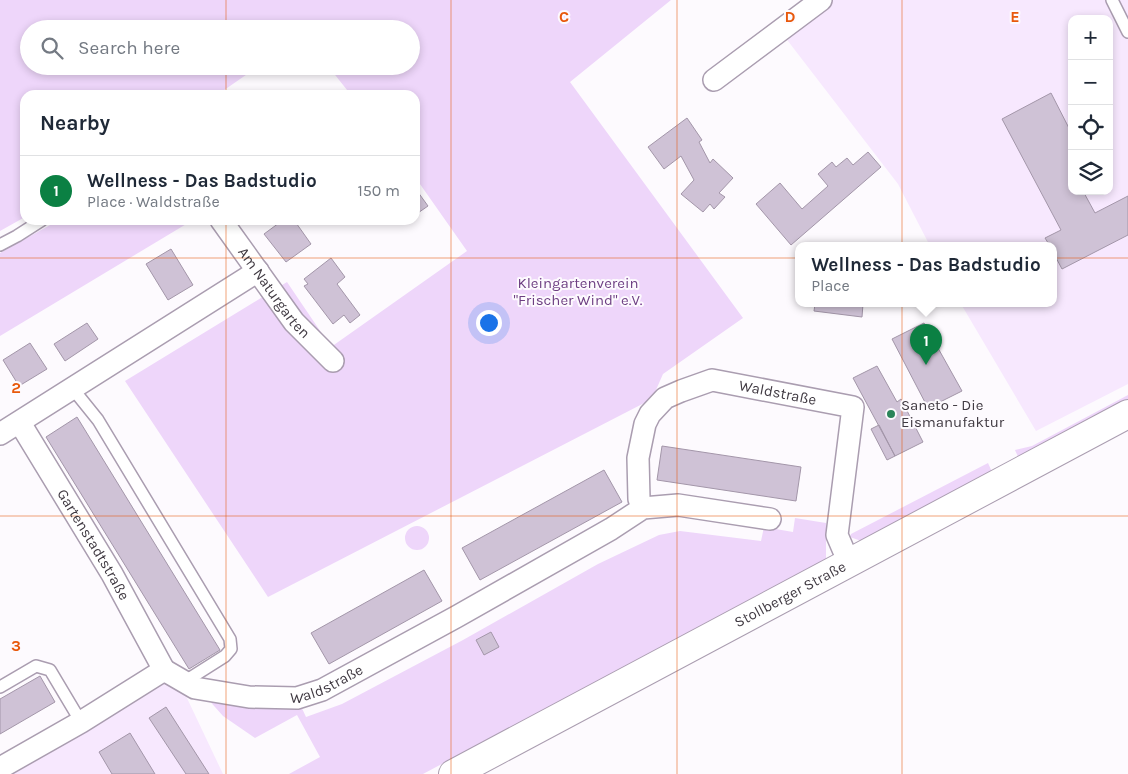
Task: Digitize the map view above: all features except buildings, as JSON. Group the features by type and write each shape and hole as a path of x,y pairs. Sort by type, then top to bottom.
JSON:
{"main road":[{"name":"Stollberger Straße","path":"453,774 1128,414"}],"street":[{"path":"714,80 821,0"},
{"name":"Am Naturgarten","path":"225,225 294,322 333,361"},
{"path":"0,434 258,271"},
{"name":"Waldstraße","path":"643,508 639,499 638,458 645,424 650,414 666,398 712,380 853,407 837,535 849,563"},
{"name":"Gartenstadtstraße","path":"20,422 112,574 164,670"},
{"name":"Waldstraße","path":"164,670 195,688 249,697 297,698 322,690 472,608 611,529 643,508 678,505 770,519"},
{"path":"0,768 81,722 164,670"}],"lane":[{"path":"1112,0 1128,32"},
{"path":"0,245 34,225"},
{"path":"73,389 98,420 230,639 231,649 225,656 184,682"},
{"path":"0,687 36,666 50,670 81,722"}],"shaded area":[{"path":"822,0 1128,0 1128,384 1036,431 963,307 1057,307 1057,242 928,242 898,184 781,32"},
{"path":"163,682 186,696 223,774 6,774"}],"green space":[{"name":"Kleingartenverein \"Frischer Wind\" e.V.","path":"0,0 671,0 570,82 743,318 663,374 652,399 268,597 125,381 287,282 331,347 467,251 420,184 420,90 347,90 335,75 420,75 420,20 20,20 20,75 246,75 224,90 20,90 20,220 0,231"},
{"path":"50,225 185,225 0,336 0,253"},
{"path":"1128,395 1128,401 1019,459 1015,450 1032,446"},
{"path":"988,463 993,474 864,542 850,537 851,534"},
{"path":"795,518 826,523 826,559 423,774 289,774 320,757 297,715 255,738 223,716 207,698 300,704 306,717 342,704 463,640 598,564 659,535 680,531 761,541 764,527 793,532"},
{"path":"417,526 426,529 429,538 426,547 417,550 408,547 405,538 408,529"}],"place":[{"name":"Wellness - Das Badstudio","path":"926,365"},
{"name":"Saneto - Die Eismanufaktur","path":"891,414"}]}
